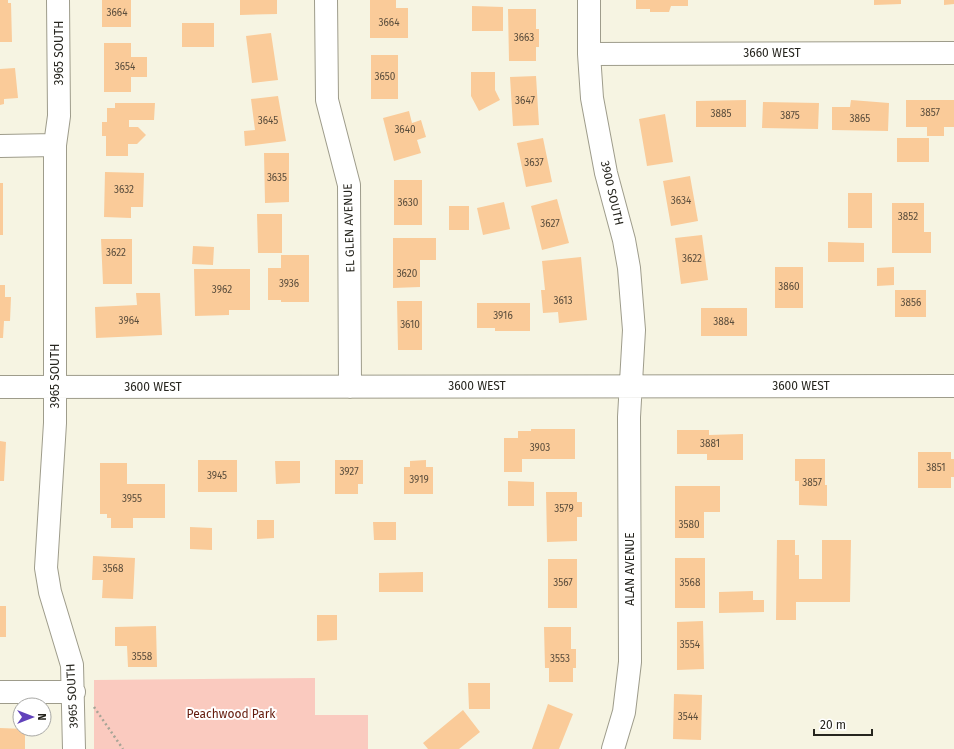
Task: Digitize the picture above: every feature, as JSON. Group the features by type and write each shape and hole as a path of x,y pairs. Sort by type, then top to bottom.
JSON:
{"street":[{"name":"3965 SOUTH","path":"58,0 59,116 55,145 55,435 46,568 50,592 83,698 74,749"},
{"name":"EL GLEN AVENUE","path":"326,0 327,100 346,168 349,190 350,387"},
{"name":"3900 SOUTH","path":"589,0 589,54 592,98 606,173 624,240 629,268 634,330 632,386"},
{"name":"3660 WEST","path":"589,54 954,53"},
{"path":"0,146 55,145"},
{"name":"ALAN AVENUE","path":"613,749 624,712 630,662 629,417 632,386"},
{"name":"3600 WEST","path":"0,387 954,386"},
{"path":"0,692 83,698"}],"path":[{"path":"83,698 123,749"}],"green space":[{"name":"Peachwood Park","path":"315,678 315,715 368,715 368,749 94,749 94,680"}],"building":[{"path":"0,0 8,0 8,3 11,3 12,42 0,42"},
{"path":"102,0 131,0 131,27 102,27"},
{"path":"240,0 277,0 277,14 240,15"},
{"path":"370,0 396,0 396,8 408,8 408,38 370,38"},
{"path":"636,0 688,0 688,6 671,6 669,12 650,12 650,9 636,9"},
{"path":"874,0 901,0 901,4 874,5"},
{"path":"944,0 954,0 954,4 944,5"},
{"path":"472,6 503,7 503,31 472,31"},
{"path":"508,9 536,9 536,29 539,29 539,47 536,47 536,61 509,61"},
{"path":"182,23 214,23 214,47 182,47"},
{"path":"271,33 278,80 252,83 246,36"},
{"path":"104,43 131,43 131,57 147,57 147,77 131,77 131,92 104,92"},
{"path":"371,55 398,55 398,99 371,99"},
{"path":"15,68 18,98 4,99 4,104 0,105 0,69"},
{"path":"471,72 495,72 495,90 500,100 479,111 471,96"},
{"path":"536,76 539,125 513,126 510,77"},
{"path":"278,96 286,141 245,146 244,131 255,130 251,99"},
{"path":"746,100 746,127 696,127 696,101"},
{"path":"851,100 889,103 888,131 832,130 832,107 850,107"},
{"path":"906,100 954,100 954,127 944,127 944,136 927,136 927,127 906,127"},
{"path":"763,102 819,103 818,129 762,128"},
{"path":"115,103 155,103 154,120 129,120 129,127 138,127 146,135 137,144 128,144 128,156 106,156 106,136 102,136 102,122 107,122 107,108 115,108"},
{"path":"409,111 412,123 421,120 426,137 417,140 421,153 394,161 383,118"},
{"path":"665,114 673,162 647,166 639,119"},
{"path":"543,138 552,182 526,187 517,143"},
{"path":"897,138 929,138 929,162 897,162"},
{"path":"264,153 289,153 289,202 265,203"},
{"path":"105,172 144,173 143,207 131,207 131,218 104,217"},
{"path":"690,176 698,221 671,226 663,181"},
{"path":"394,180 422,180 422,225 394,225"},
{"path":"0,183 3,183 3,235 0,235"},
{"path":"848,193 872,193 872,228 848,228"},
{"path":"557,199 569,243 542,250 531,206"},
{"path":"504,202 510,229 483,235 477,208"},
{"path":"892,203 924,203 924,232 931,232 931,253 892,253"},
{"path":"449,206 469,206 469,230 449,230"},
{"path":"257,214 282,214 282,253 258,253"},
{"path":"702,235 708,280 681,284 675,238"},
{"path":"393,238 436,238 436,260 420,260 420,287 393,288"},
{"path":"101,239 132,239 132,284 103,284"},
{"path":"828,242 864,243 864,262 828,262"},
{"path":"193,246 214,247 213,265 192,264"},
{"path":"281,255 309,255 309,302 281,302 281,300 268,300 268,268 281,268"},
{"path":"581,257 587,320 559,323 558,312 543,313 541,290 545,290 542,261"},
{"path":"775,267 803,267 803,308 775,308"},
{"path":"894,267 894,285 877,286 877,268"},
{"path":"194,269 250,269 250,310 229,310 229,315 195,316"},
{"path":"0,285 5,285 5,297 11,297 10,321 4,321 3,338 0,338"},
{"path":"895,290 926,290 926,317 895,317"},
{"path":"136,293 160,293 162,335 96,338 95,307 137,305"},
{"path":"397,301 422,301 422,350 398,350"},
{"path":"477,303 530,303 530,331 495,331 495,328 477,328"},
{"path":"701,308 747,308 747,336 701,336"},
{"path":"531,429 575,429 575,459 522,459 522,472 504,472 504,438 518,438 518,431 531,431"},
{"path":"677,430 709,430 709,435 743,434 743,460 707,460 707,454 677,454"},
{"path":"0,441 6,442 4,481 0,481"},
{"path":"918,452 951,452 951,459 954,459 954,477 951,477 951,488 918,488"},
{"path":"795,459 825,459 827,506 799,505 799,481 795,481"},
{"path":"198,460 237,460 237,492 198,492"},
{"path":"335,460 363,460 363,484 358,484 358,494 335,494"},
{"path":"426,460 426,467 433,467 433,494 404,494 404,467 410,467 410,461"},
{"path":"275,461 300,461 300,483 276,484"},
{"path":"100,463 127,463 127,484 165,484 165,518 133,518 133,528 111,528 111,518 107,518 107,514 100,514"},
{"path":"508,481 534,482 534,506 508,506"},
{"path":"675,486 720,486 720,512 704,512 704,538 675,538"},
{"path":"546,492 577,492 577,502 582,502 582,517 577,517 577,541 547,542"},
{"path":"257,520 274,520 274,538 257,539"},
{"path":"373,522 396,522 396,540 374,540"},
{"path":"190,527 212,528 212,550 190,549"},
{"path":"777,540 795,540 795,555 799,555 799,579 822,579 822,540 851,540 850,602 796,602 796,620 776,620"},
{"path":"93,556 135,558 133,599 102,598 103,580 92,580"},
{"path":"675,558 705,558 705,608 675,608"},
{"path":"548,559 577,559 577,608 548,608"},
{"path":"423,572 423,592 379,592 379,573"},
{"path":"753,591 753,600 764,600 764,612 719,613 719,592"},
{"path":"0,606 6,606 6,637 0,637"},
{"path":"317,615 337,615 337,640 317,641"},
{"path":"703,621 704,669 677,670 677,622"},
{"path":"156,626 157,667 128,667 127,646 115,646 115,627"},
{"path":"544,627 571,627 571,649 576,649 576,668 573,668 573,682 549,682 549,668 545,668"},
{"path":"468,683 490,683 490,709 469,709"},
{"path":"674,694 702,695 701,740 673,739"},
{"path":"548,704 573,714 559,749 532,749"},
{"path":"463,710 480,732 459,749 428,749 423,743"},
{"path":"0,728 12,728 12,737 25,737 25,749 0,749"}]}
